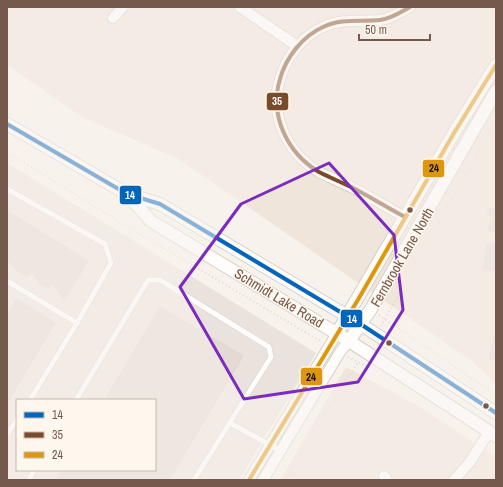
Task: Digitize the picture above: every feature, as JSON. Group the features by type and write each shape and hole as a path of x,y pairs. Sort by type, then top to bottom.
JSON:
{"street":[{"path":"113,18 123,7"},
{"path":"240,7 298,46"},
{"path":"405,217 355,189 319,172 306,162 286,138 279,122 276,90 281,74 298,46 309,35 323,27 338,22 382,20 410,7"},
{"name":"Fernbrook Lane North","path":"249,480 269,444 337,334 496,65"},
{"name":"Fernbrook Lane North","path":"263,480 340,352 362,325 496,92"},
{"name":"Schmidt Lake Road","path":"7,124 127,194 160,204 362,325 496,413"},
{"name":"Schmidt Lake Road","path":"127,194 151,221 350,341 493,434"},
{"path":"454,480 493,434"}],"lane":[{"path":"7,189 105,244 111,263 77,323 31,399"},
{"path":"77,399 148,280 160,280 269,347 271,357 194,480"},
{"path":"7,289 9,282 77,323"},
{"path":"7,434 16,421"},
{"path":"230,423 281,451"},
{"path":"28,480 33,471"}],"path":[{"path":"496,120 385,320 496,395"},
{"path":"7,152 120,222 316,338"},
{"path":"285,480 329,407 359,362"}],"highlighted area":[{"path":"329,163 394,235 403,310 358,382 244,399 180,287 241,204"}],"shaded area":[{"path":"7,7 496,7 496,384 473,362 180,160 82,117 7,65"},
{"path":"7,163 316,353 239,480 7,480"},
{"path":"346,367 415,404 496,457 496,480 280,480"}],"building":[{"path":"496,203 496,232 488,230 493,216 487,214 489,208 494,209"},
{"path":"7,211 88,261 65,299 53,284 48,288 42,285 32,272 27,276 18,271 7,259"},
{"path":"487,243 496,244 496,271 483,269"},
{"path":"17,299 55,323 7,403 7,324 9,322 7,316"},
{"path":"160,307 243,356 169,480 60,480 57,478 61,471 156,471 156,399 106,399"},
{"path":"496,331 496,360 489,359"}],"transit line":[{"name":"35","path":"405,217 355,189 319,172 298,155 283,132 279,119 277,93 280,79 286,63 291,55 302,42 316,31 337,22 373,21 388,18 410,7"},
{"name":"24","path":"249,480 359,298 454,133 496,65"},
{"name":"14","path":"7,124 127,194 160,204 362,325 496,413"}]}
